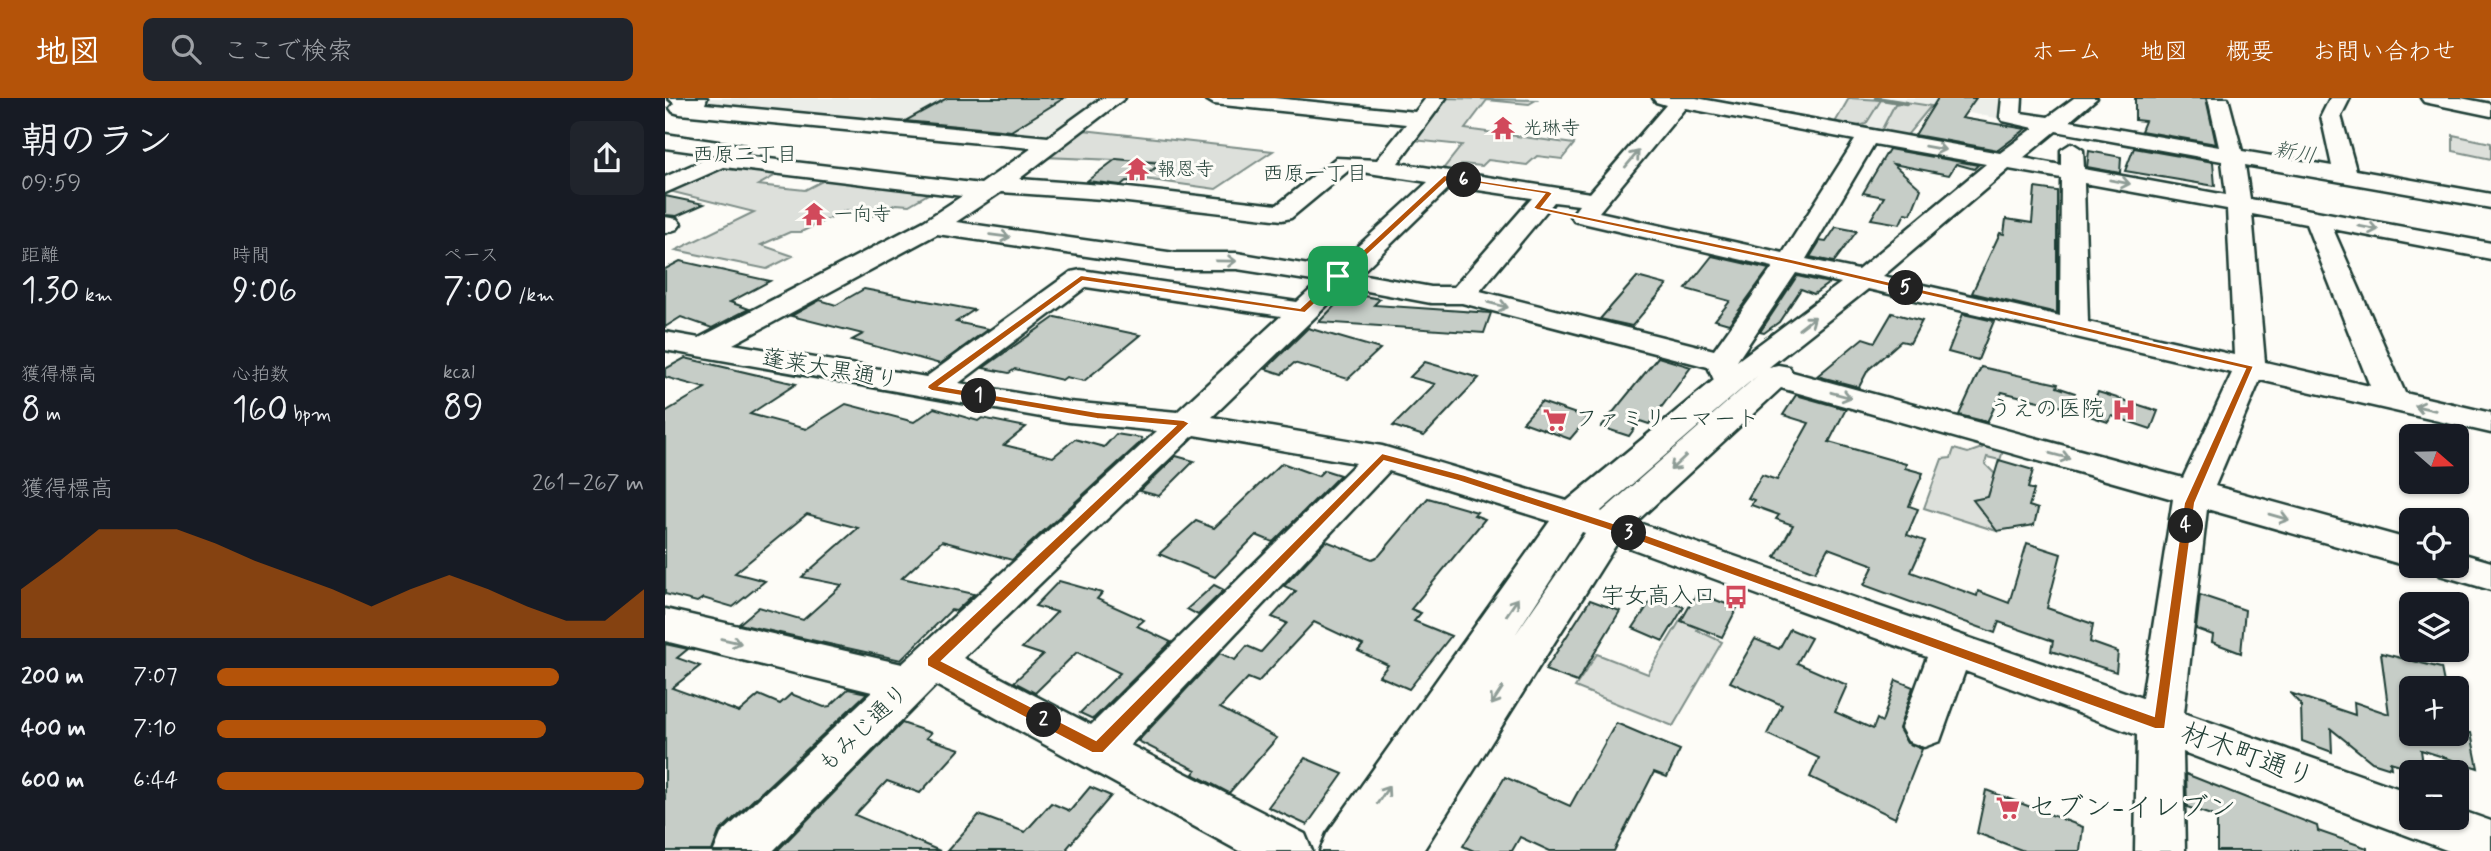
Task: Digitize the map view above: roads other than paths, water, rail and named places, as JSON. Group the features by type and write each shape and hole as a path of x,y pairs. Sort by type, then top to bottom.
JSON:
{"street":[{"path":"678,98 698,100 680,108 1052,144"},
{"path":"703,348 933,226 991,188 1115,98"},
{"path":"1214,98 1272,101 1420,119"},
{"path":"1383,168 1436,98"},
{"path":"2012,98 2010,117 2491,201"},
{"path":"2061,127 2087,98"},
{"path":"1345,851 1592,520 1746,377 1876,281 2061,127 2109,98"},
{"path":"2160,851 2160,724 2189,503 2250,368 2239,204 2233,158 2218,98"},
{"path":"2340,98 2332,116 2346,176"},
{"path":"2431,98 2491,110"},
{"path":"1590,208 1672,100 2491,251"},
{"path":"665,125 699,110"},
{"path":"665,186 729,155 785,119"},
{"path":"2061,127 2074,173 2074,328"},
{"path":"851,176 928,134"},
{"path":"1746,377 1791,261 1868,136"},
{"path":"665,141 851,176 991,188 1102,192 1282,213 1344,163 1447,177 1543,200 1590,208 1791,261 2491,424"},
{"name":"もみじ通り","path":"739,851 921,673 1338,276 1447,177"},
{"path":"1462,295 1543,200"},
{"path":"2316,218 2392,401"},
{"path":"933,226 1175,261 1237,261 1338,276 1431,295 1462,295 1746,377 2195,493 2399,551"},
{"path":"932,388 1081,278 1302,311"},
{"path":"1746,377 1876,281"},
{"name":"蓬莱大黒通り","path":"665,341 1097,416 1184,423 1316,443 1461,478 1592,520"},
{"path":"1098,748 1382,457"},
{"path":"1395,851 1592,520"},
{"name":"材木町通り","path":"1592,520 1952,647 2399,811"},
{"path":"2469,569 2491,576"},
{"path":"665,625 921,673 1098,748 1287,851"},
{"path":"1924,728 1952,647"},
{"path":"2453,830 2491,844"}],"waterway":[{"name":"新川","path":"1876,98 1906,103"}],"place":[{"name":"光琳寺","path":"1503,128"},
{"name":"報恩寺","path":"1137,169"},
{"name":"一向寺","path":"814,214"},
{"name":"うえの医院","path":"2124,410"},
{"name":"ファミリーマート","path":"1555,420"},
{"name":"宇女高入口","path":"1736,597"},
{"name":"セブン-イレブン","path":"2008,808"}],"district":[{"name":"西原二丁目","path":"745,155"},
{"name":"西原一丁目","path":"1315,174"}]}
